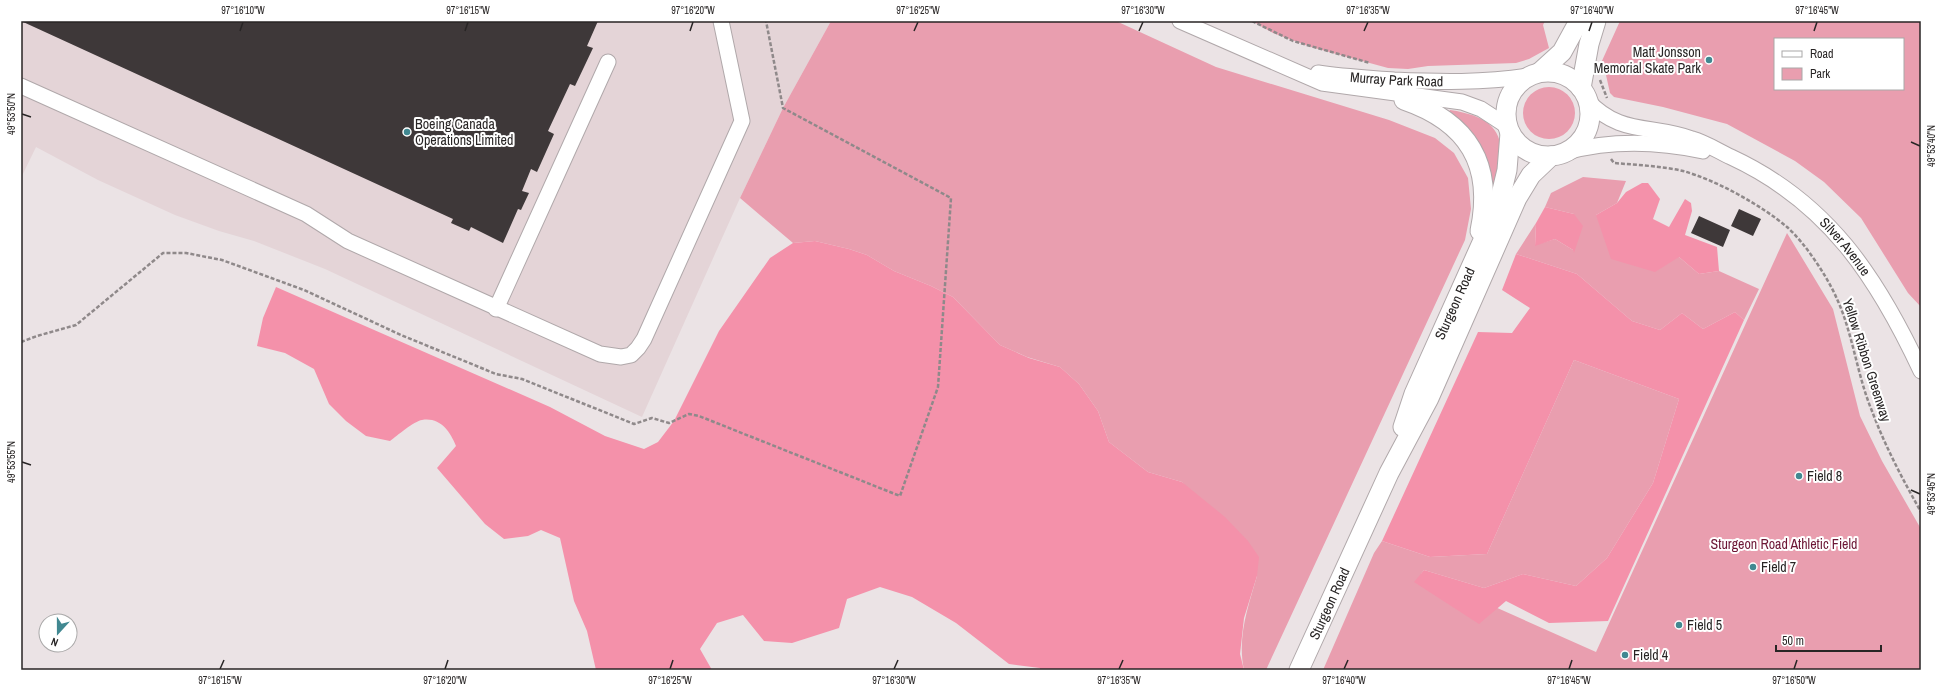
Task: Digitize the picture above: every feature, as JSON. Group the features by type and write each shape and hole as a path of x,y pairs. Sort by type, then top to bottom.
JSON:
{"main road":[{"path":"1579,21 1562,52 1534,74 1518,84 1509,97 1506,111 1509,130 1518,143 1527,151 1535,154 1558,154 1578,143 1587,130 1590,115 1584,94 1589,44 1596,21"},
{"path":"1534,74 1555,72 1562,74 1584,94"},
{"path":"1404,100 1429,110 1440,117 1461,134 1474,151 1479,164 1483,184 1483,218 1475,254"},
{"name":"Sturgeon Road","path":"1389,472 1414,394 1475,254 1498,207 1507,170 1509,130"},
{"name":"Sturgeon Road","path":"1299,670 1389,472 1429,398 1517,198 1531,175 1558,154"}],"street":[{"path":"21,86 306,214 348,241 496,309 600,354 621,357 630,355 638,348 650,325 742,121 721,21"},
{"name":"Murray Park Road","path":"1180,21 1266,60 1322,83 1462,102 1480,109 1509,130"},
{"name":"Murray Park Road","path":"1266,60 1315,72 1369,78 1475,82 1534,74"},
{"path":"496,309 608,62"},
{"path":"1376,91 1404,100"},
{"name":"Silver Avenue","path":"1584,94 1596,110 1613,121 1624,125 1666,132 1692,139 1760,171 1783,185 1800,198 1835,233 1857,259 1896,319 1921,372"},
{"name":"Silver Avenue","path":"1558,154 1610,143 1653,144 1689,148 1731,157"}],"path":[{"path":"21,342 76,325 163,253 186,253 222,260 297,288 408,338 496,374 522,379 634,424 652,418 669,422 689,414 699,416 900,496 938,387 951,198 783,108 766,21"},
{"path":"1252,21 1293,41 1373,64"},
{"path":"1600,79 1604,92 1611,103"},
{"name":"Yellow Ribbon Greenway","path":"1610,154 1611,160 1614,163 1683,171 1728,190 1782,224 1798,240 1816,264 1836,297 1872,411 1894,462 1921,512"}],"shaded area":[{"path":"21,21 831,21 783,108 740,198 642,417 325,269 254,241 219,231 175,215 98,180 36,147 21,178"},
{"path":"1642,183 1648,183 1660,199 1653,219 1669,227 1685,199 1691,203 1692,211 1685,235 1717,247 1719,271 1699,274 1679,257 1655,272 1611,259 1596,215 1617,203 1626,192"},
{"path":"1545,207 1574,214 1583,226 1574,253 1573,250 1555,239 1535,246 1536,223"},
{"path":"815,241 867,255 894,271 953,297 1000,345 1029,358 1060,367 1079,384 1098,411 1109,442 1148,472 1182,482 1225,517 1248,541 1259,557 1257,576 1244,618 1240,654 1244,670 1040,670 1040,668 1009,664 956,623 912,597 880,587 847,599 839,628 792,643 764,641 743,615 717,623 700,649 712,670 596,670 587,631 574,601 560,538 541,530 528,536 504,539 485,524 437,468 456,446 451,435 444,426 434,421 422,420 410,426 390,441 366,436 346,421 329,404 314,369 285,353 257,346 263,318 276,287 550,407 605,436 644,449 658,442 674,421 719,331 770,258 793,243"},
{"path":"1516,254 1577,274 1632,321 1660,330 1682,313 1703,329 1735,312 1744,320 1608,621 1549,623 1506,601 1479,624 1414,582 1424,570 1484,588 1523,574 1576,586 1607,558 1653,483 1679,399 1574,360 1487,554 1430,557 1382,541 1478,332 1512,333 1530,308 1502,290"}],"green space":[{"path":"831,21 1116,21 1216,67 1389,120 1435,138 1454,153 1468,178 1471,209 1465,240 1266,670 1244,670 1242,658 1244,622 1257,576 1182,482 1148,472 1109,442 1098,411 1079,384 1060,367 1027,357 1000,345 953,297 894,271 867,255 815,241 793,243 740,198 783,108"},
{"path":"1252,21 1545,21 1543,25 1549,48 1529,59 1516,63 1428,66 1408,69 1388,68 1311,47 1273,33"},
{"path":"1620,21 1921,21 1921,307 1908,293 1861,218 1824,182 1795,161 1727,124 1663,107 1614,97 1610,93 1604,66 1601,63"},
{"path":"1544,87 1554,87 1568,94 1575,108 1575,118 1568,132 1554,139 1544,139 1534,135 1527,128 1523,118 1523,108 1527,98 1534,91"},
{"path":"1450,110 1482,119 1492,127 1498,136 1501,147 1500,160 1492,192 1487,166 1479,148 1448,113"},
{"path":"1583,177 1626,181 1617,203 1596,215 1679,257 1699,274 1719,271 1759,289 1744,320 1735,312 1703,329 1682,313 1660,330 1632,321 1577,274 1516,254 1536,223 1535,245 1555,239 1573,250 1573,253 1574,214 1545,207 1551,193"},
{"name":"Sturgeon Road Athletic Field","path":"1787,233 1833,309 1860,416 1882,461 1921,529 1921,670 1323,670 1374,553 1382,541 1430,557 1487,554 1574,360 1679,399 1653,483 1607,558 1576,586 1523,574 1484,588 1424,570 1421,574 1596,652"}],"building":[{"name":"Boeing Canada Operations Limited","path":"21,21 598,21 587,46 593,48 575,86 570,84 548,131 554,134 537,172 531,169 522,191 529,193 521,210 518,209 503,243 471,227 469,231 451,223 453,219"},
{"path":"1739,209 1761,219 1753,236 1731,226"},
{"path":"1699,216 1730,230 1723,247 1691,233"}],"place":[{"name":"Matt Jonsson Memorial Skate Park","path":"1709,60"},
{"name":"Boeing Canada Operations Limited","path":"407,132"},
{"name":"Field 8","path":"1799,476"},
{"name":"Field 7","path":"1753,567"},
{"name":"Field 5","path":"1679,625"},
{"name":"Field 4","path":"1625,655"}]}
